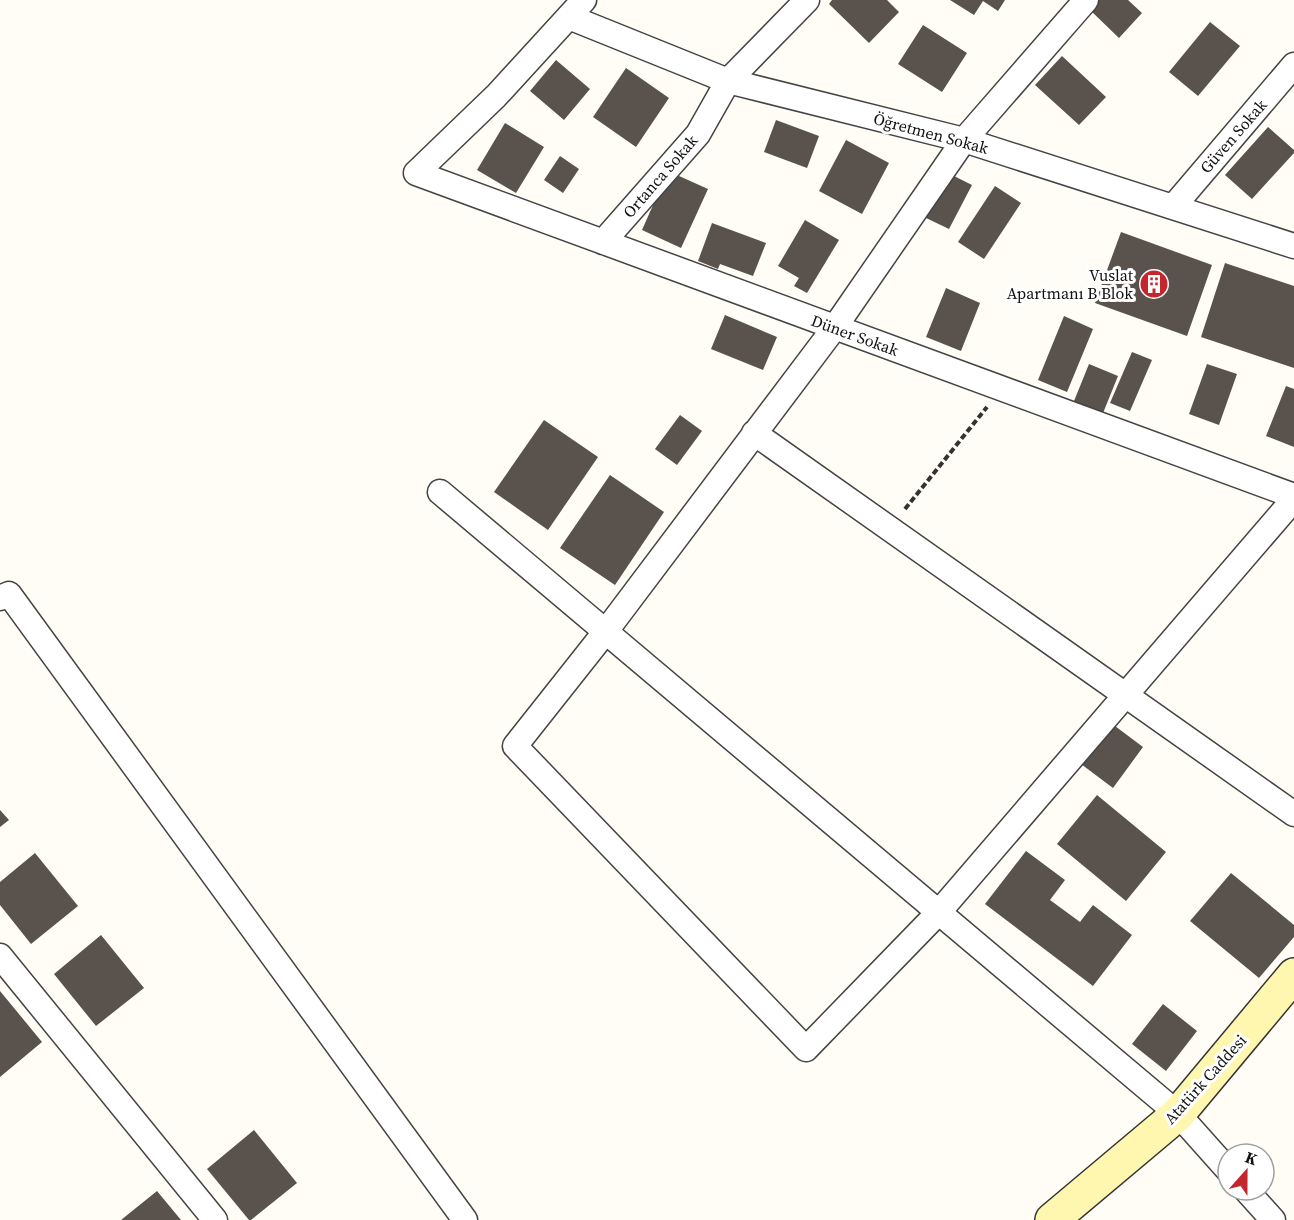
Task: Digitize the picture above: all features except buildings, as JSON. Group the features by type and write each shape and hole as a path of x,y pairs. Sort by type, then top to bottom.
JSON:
{"street":[{"name":"Ortanca Sokak","path":"603,242 698,134 728,81 807,0"},
{"path":"1086,0 964,140 835,327 606,631 515,746 806,1049 939,912 1127,696 1294,497"},
{"name":"Öğretmen Sokak","path":"577,9 728,81 964,140 1294,246"},
{"name":"Düner Sokak","path":"577,9 496,96 416,173 1294,497"},
{"name":"Güven Sokak","path":"1173,207 1294,65"},
{"path":"754,433 1294,814"},
{"path":"440,492 1178,1113 1216,1156"},
{"path":"0,598 9,594 465,1220"},
{"path":"0,956 215,1220"},
{"name":"Atatürk Caddesi","path":"1052,1220 1178,1113 1294,975"},
{"path":"1257,1202 1273,1220"}],"path":[{"path":"889,528 1002,388"}],"place":[{"name":"Vuslat Apartmanı B Blok","path":"1154,284"}]}
